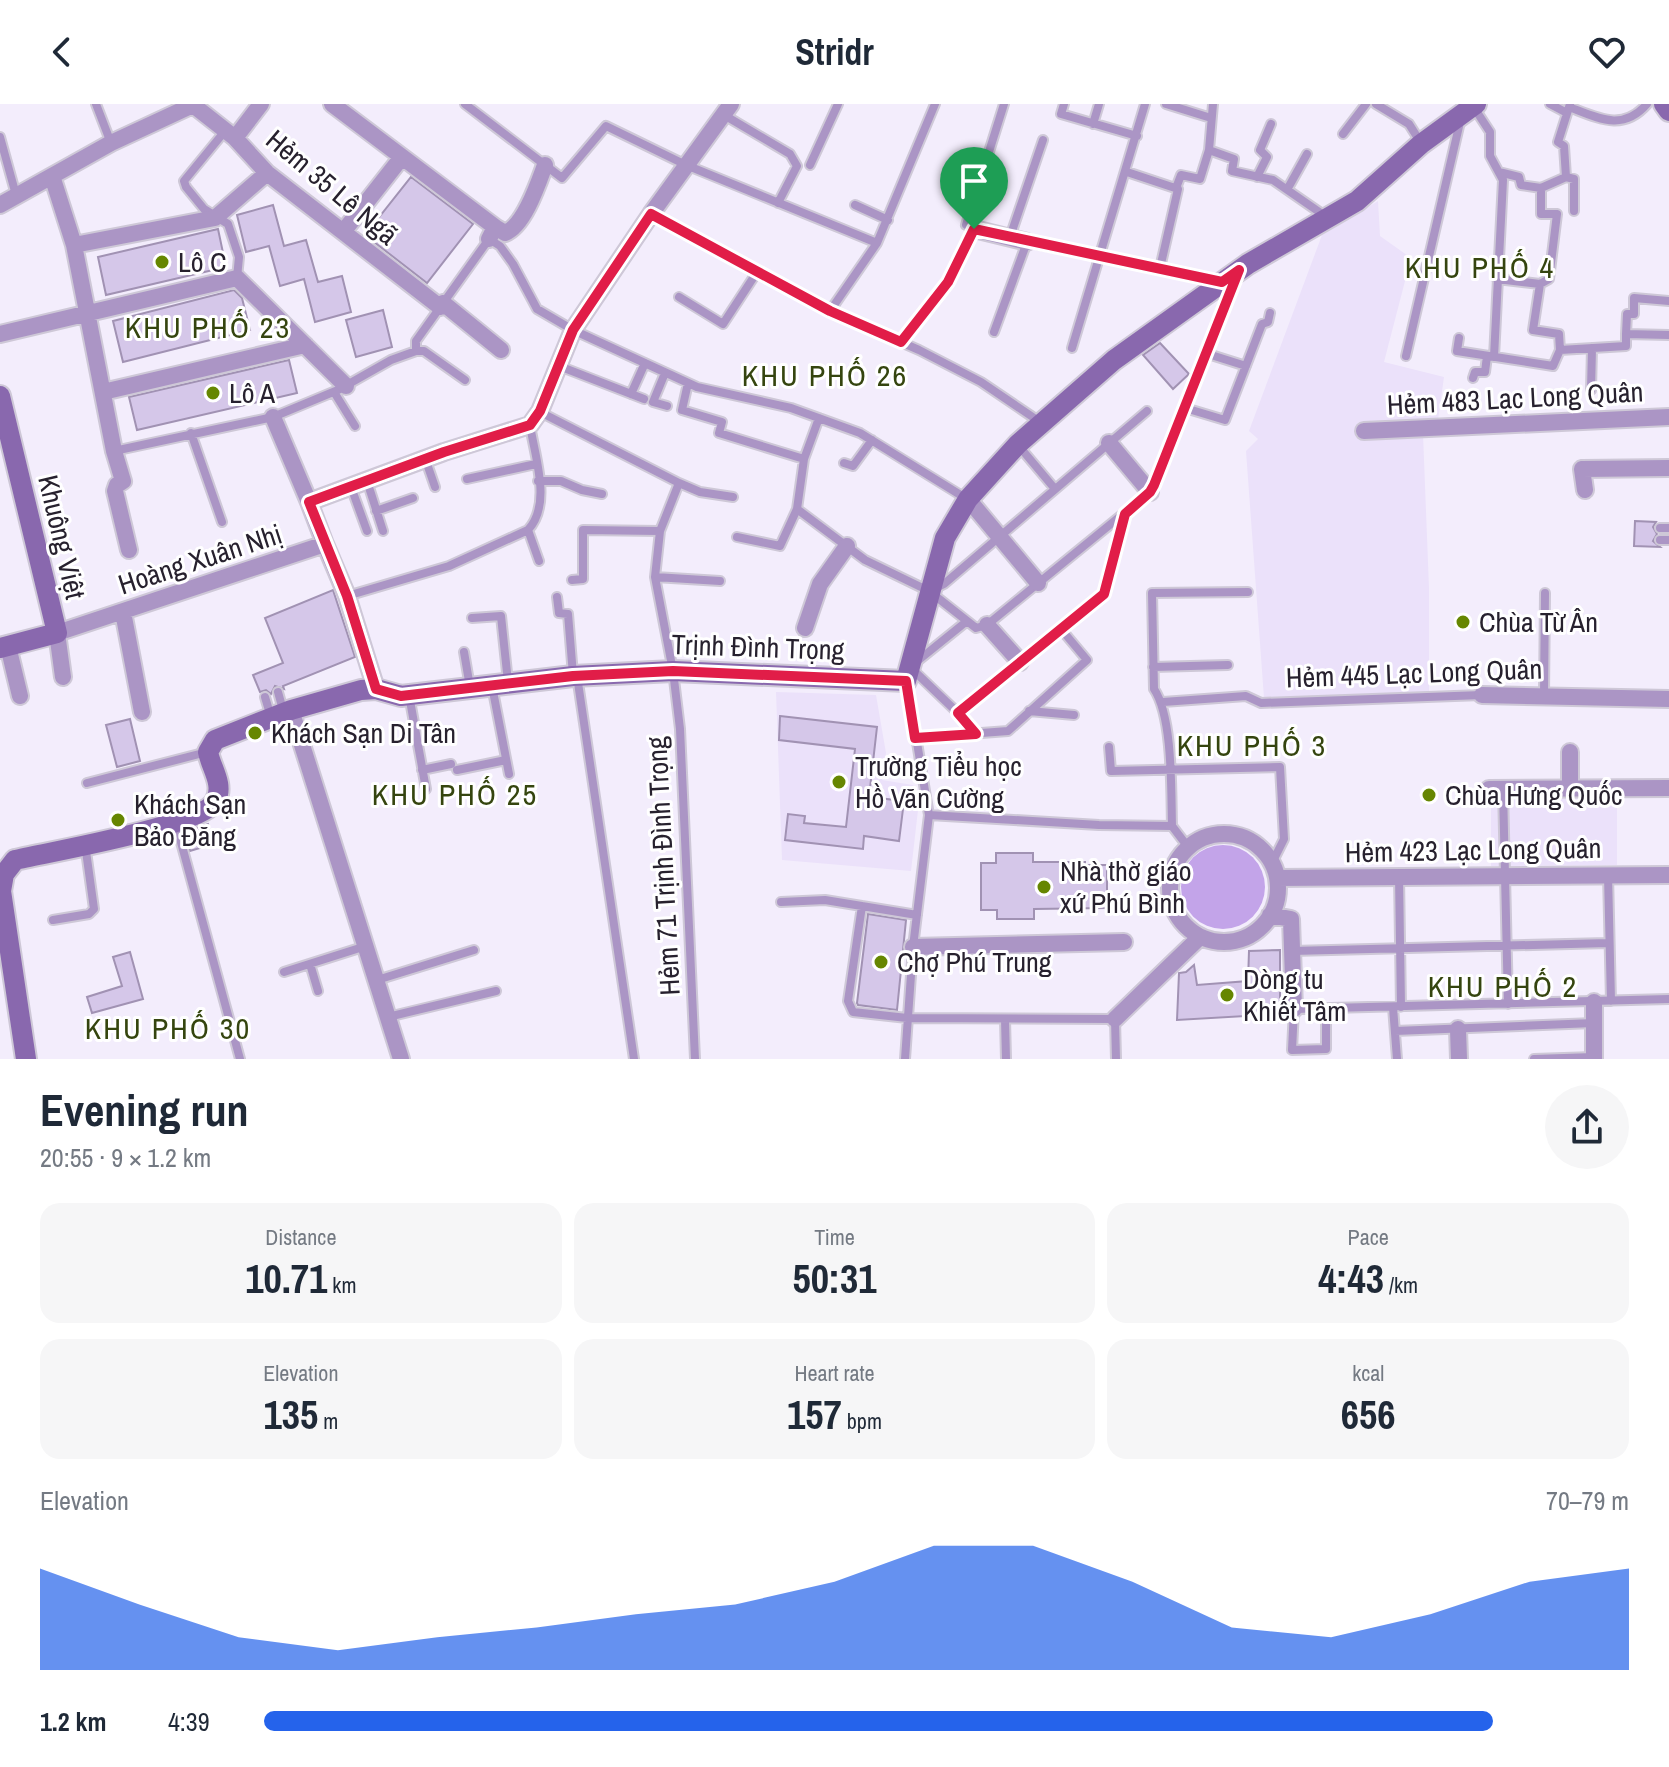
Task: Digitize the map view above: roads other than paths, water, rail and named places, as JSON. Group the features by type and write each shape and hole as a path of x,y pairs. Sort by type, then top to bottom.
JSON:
{"street":[{"path":"0,205 111,143 194,104"},
{"name":"Hẻm 35 Lê Ngã","path":"194,104 230,134 267,173 501,350"},
{"path":"230,134 261,104"},
{"path":"332,104 402,157 492,233 512,230 532,199 545,165"},
{"path":"1664,104 1669,111"},
{"path":"908,674 945,538 968,499 1018,444 1040,422 1145,345 1222,282 1357,201 1421,144 1470,108"},
{"path":"535,418 573,330 727,109"},
{"path":"343,232 402,157"},
{"path":"74,245 215,218 267,173"},
{"path":"52,176 74,245 114,451 123,481 115,491 129,550"},
{"path":"974,229 1027,242"},
{"path":"0,334 237,278 305,345 340,389"},
{"path":"103,392 305,345"},
{"name":"Khuông Việt","path":"1,405 57,633 4,647"},
{"path":"273,417 309,502"},
{"name":"Hẻm 483 Lạc Long Quân","path":"1364,431 1669,417"},
{"name":"Hoàng Xuân Nhị","path":"57,633 325,544 309,502 535,418"},
{"path":"1109,443 1150,492"},
{"path":"1585,490 1582,469 1669,468"},
{"path":"968,499 1038,583"},
{"path":"325,544 347,596 376,689"},
{"path":"805,628 820,584 847,546"},
{"path":"123,612 142,712"},
{"path":"987,625 1020,662"},
{"path":"57,633 63,677"},
{"path":"4,647 20,696"},
{"name":"Trịnh Đình Trọng","path":"208,752 215,740 282,713 361,690 376,689 401,696 575,676 673,671 908,674"},
{"name":"Hẻm 445 Lạc Long Quân","path":"1482,695 1669,699"},
{"path":"282,713 367,945 401,1059"},
{"path":"26,1059 1,891 3,868 15,860 176,824 204,813 215,803 219,785 208,752"},
{"path":"1570,752 1570,788"},
{"path":"1496,789 1669,788"},
{"path":"1217,834 1249,840 1262,850 1274,870 1276,903 1270,915 1260,928 1239,939 1215,941 1200,937 1180,920 1170,895 1173,869 1188,847 1217,834"},
{"name":"Hẻm 423 Lạc Long Quân","path":"1274,870 1399,875 1669,875"},
{"path":"1270,915 1291,919 1294,1009"},
{"path":"1115,1019 1200,937"},
{"path":"913,947 1124,942"},
{"path":"1594,1058 1594,1023 1602,1001"},
{"path":"1458,1029 1459,1059"}],"lane":[{"path":"96,104 111,143"},
{"path":"465,104 562,178 606,126 686,165 877,243"},
{"path":"810,165 838,104"},
{"path":"830,311 877,243 935,104"},
{"path":"901,342 948,282 974,229 966,225 1004,104"},
{"path":"1064,104 1061,114 1137,136"},
{"path":"1093,124 1099,104"},
{"path":"1072,348 1145,104"},
{"path":"1166,104 1211,118"},
{"path":"1160,268 1181,175 1200,179 1209,150 1213,104"},
{"path":"1343,134 1366,104"},
{"path":"1376,104 1409,124 1421,144"},
{"path":"1550,104 1613,122 1629,119 1647,104"},
{"path":"1470,108 1490,132 1490,156 1503,180 1490,357 1485,372 1475,372 1473,378"},
{"path":"1406,356 1470,108"},
{"path":"1566,177 1564,146 1558,142 1569,108"},
{"path":"727,109 790,154 797,166 778,203"},
{"path":"1257,177 1267,157 1260,150 1271,124"},
{"path":"230,134 184,181 204,209 215,218 222,219 230,230 239,257 237,278"},
{"path":"0,137 17,196"},
{"path":"1010,238 1043,140"},
{"path":"1209,150 1234,159 1232,171 1273,180 1329,219"},
{"path":"1288,188 1307,154"},
{"path":"1127,172 1176,188"},
{"path":"1499,172 1519,177 1521,185 1541,188 1566,177 1574,179 1574,211"},
{"path":"1497,279 1540,284 1549,279 1557,214 1541,214 1541,188"},
{"path":"855,205 888,220"},
{"path":"651,214 830,311 981,382 1040,422"},
{"path":"416,351 416,341 492,233 537,309 573,330 688,383 791,408 872,440 968,499"},
{"path":"994,332 1027,242 1222,282"},
{"path":"797,509 865,560 929,591 976,628 987,625 1150,492 1208,354 1239,270"},
{"path":"679,297 723,324 757,272"},
{"path":"1459,338 1457,351 1553,366 1560,350 1559,334 1533,330 1540,284"},
{"path":"1560,350 1626,346 1627,314 1634,314 1634,298 1669,301"},
{"path":"1185,408 1225,420 1262,324 1268,322 1270,313"},
{"path":"1626,334 1669,335"},
{"path":"1591,390 1592,348"},
{"path":"114,451 273,417 340,389 391,360 416,351 424,351 465,380"},
{"path":"1208,354 1246,366"},
{"path":"631,394 645,363"},
{"path":"559,366 644,399"},
{"path":"665,373 653,402 667,406"},
{"path":"688,383 682,410 722,422 719,433 804,459"},
{"path":"340,389 355,426"},
{"path":"929,591 944,584 1147,411"},
{"path":"347,596 449,566 528,530 537,521 542,505 536,464 535,418 700,492 733,497"},
{"path":"737,537 780,546 797,509 804,459 819,418"},
{"path":"191,433 222,522"},
{"path":"844,463 853,466 872,440"},
{"path":"1018,444 1055,489"},
{"path":"425,458 435,487"},
{"path":"467,479 536,464"},
{"path":"538,481 561,481 602,494"},
{"name":"Hẻm 71 Trịnh Đình Trọng","path":"679,483 660,531 655,577 673,671 680,729 695,1059"},
{"path":"359,484 376,511 383,531"},
{"path":"359,484 367,531"},
{"path":"376,511 413,498"},
{"path":"958,713 1104,594 1125,514"},
{"path":"528,530 539,561"},
{"path":"572,580 583,579 583,530 660,531"},
{"path":"655,577 720,581"},
{"path":"1188,847 1172,826 1163,702 1154,689 1152,593 1248,592"},
{"path":"1544,695 1545,593"},
{"path":"557,597 559,613 568,614 634,1059"},
{"path":"472,618 501,616 500,684 509,774"},
{"path":"908,674 967,621"},
{"path":"915,738 1008,731 1087,660 1061,629"},
{"path":"464,652 470,688"},
{"path":"1153,667 1228,665"},
{"path":"908,674 958,713 976,734"},
{"path":"905,1059 913,947 929,815 915,738 908,674"},
{"path":"278,692 282,713"},
{"path":"409,695 426,789"},
{"name":"Hẻm 445 Lạc Long Quân","path":"1163,702 1246,696 1261,703 1482,695"},
{"path":"265,697 282,713"},
{"path":"1029,711 1074,715"},
{"path":"1109,747 1111,771 1280,767 1284,839 1274,870"},
{"path":"87,783 208,752"},
{"path":"422,770 506,760"},
{"path":"1496,789 1505,876 1508,1004"},
{"path":"929,815 1172,826"},
{"path":"176,824 240,1059"},
{"path":"53,920 89,914 94,909 85,844"},
{"path":"1602,1001 1608,943 1608,874"},
{"path":"1397,1059 1399,875"},
{"path":"781,902 825,900 917,915"},
{"path":"862,906 848,1001 853,1012 907,1018 1115,1019 1116,1059"},
{"path":"1292,951 1608,943"},
{"path":"284,972 367,945"},
{"path":"377,980 474,950"},
{"path":"310,964 318,991"},
{"path":"388,1017 496,991"},
{"path":"1326,1008 1326,1049 1292,1050 1294,1009 1326,1008 1397,1007 1669,999"},
{"path":"1005,1019 1006,1059"},
{"path":"1395,1031 1594,1023"},
{"path":"1534,1059 1594,1058"}],"place":[{"name":"Lô C","path":"162,262"},
{"name":"Lô A","path":"213,393"},
{"name":"Chùa Từ Ân","path":"1463,622"},
{"name":"Khách Sạn Di Tân","path":"255,733"},
{"name":"Trường Tiểu học Hồ Văn Cường","path":"839,782"},
{"name":"Chùa Hưng Quốc","path":"1429,795"},
{"name":"Khách Sạn Bảo Đăng","path":"118,820"},
{"name":"Nhà thờ giáo xứ Phú Bình","path":"1044,887"},
{"name":"Chợ Phú Trung","path":"881,962"},
{"name":"Dòng tu Khiết Tâm","path":"1227,995"}],"district":[{"name":"KHU PHỐ 4","path":"1480,268"},
{"name":"KHU PHỐ 23","path":"208,328"},
{"name":"KHU PHỐ 26","path":"825,376"},
{"name":"KHU PHỐ 3","path":"1252,746"},
{"name":"KHU PHỐ 25","path":"455,795"},
{"name":"KHU PHỐ 2","path":"1503,987"},
{"name":"KHU PHỐ 30","path":"168,1029"}]}
